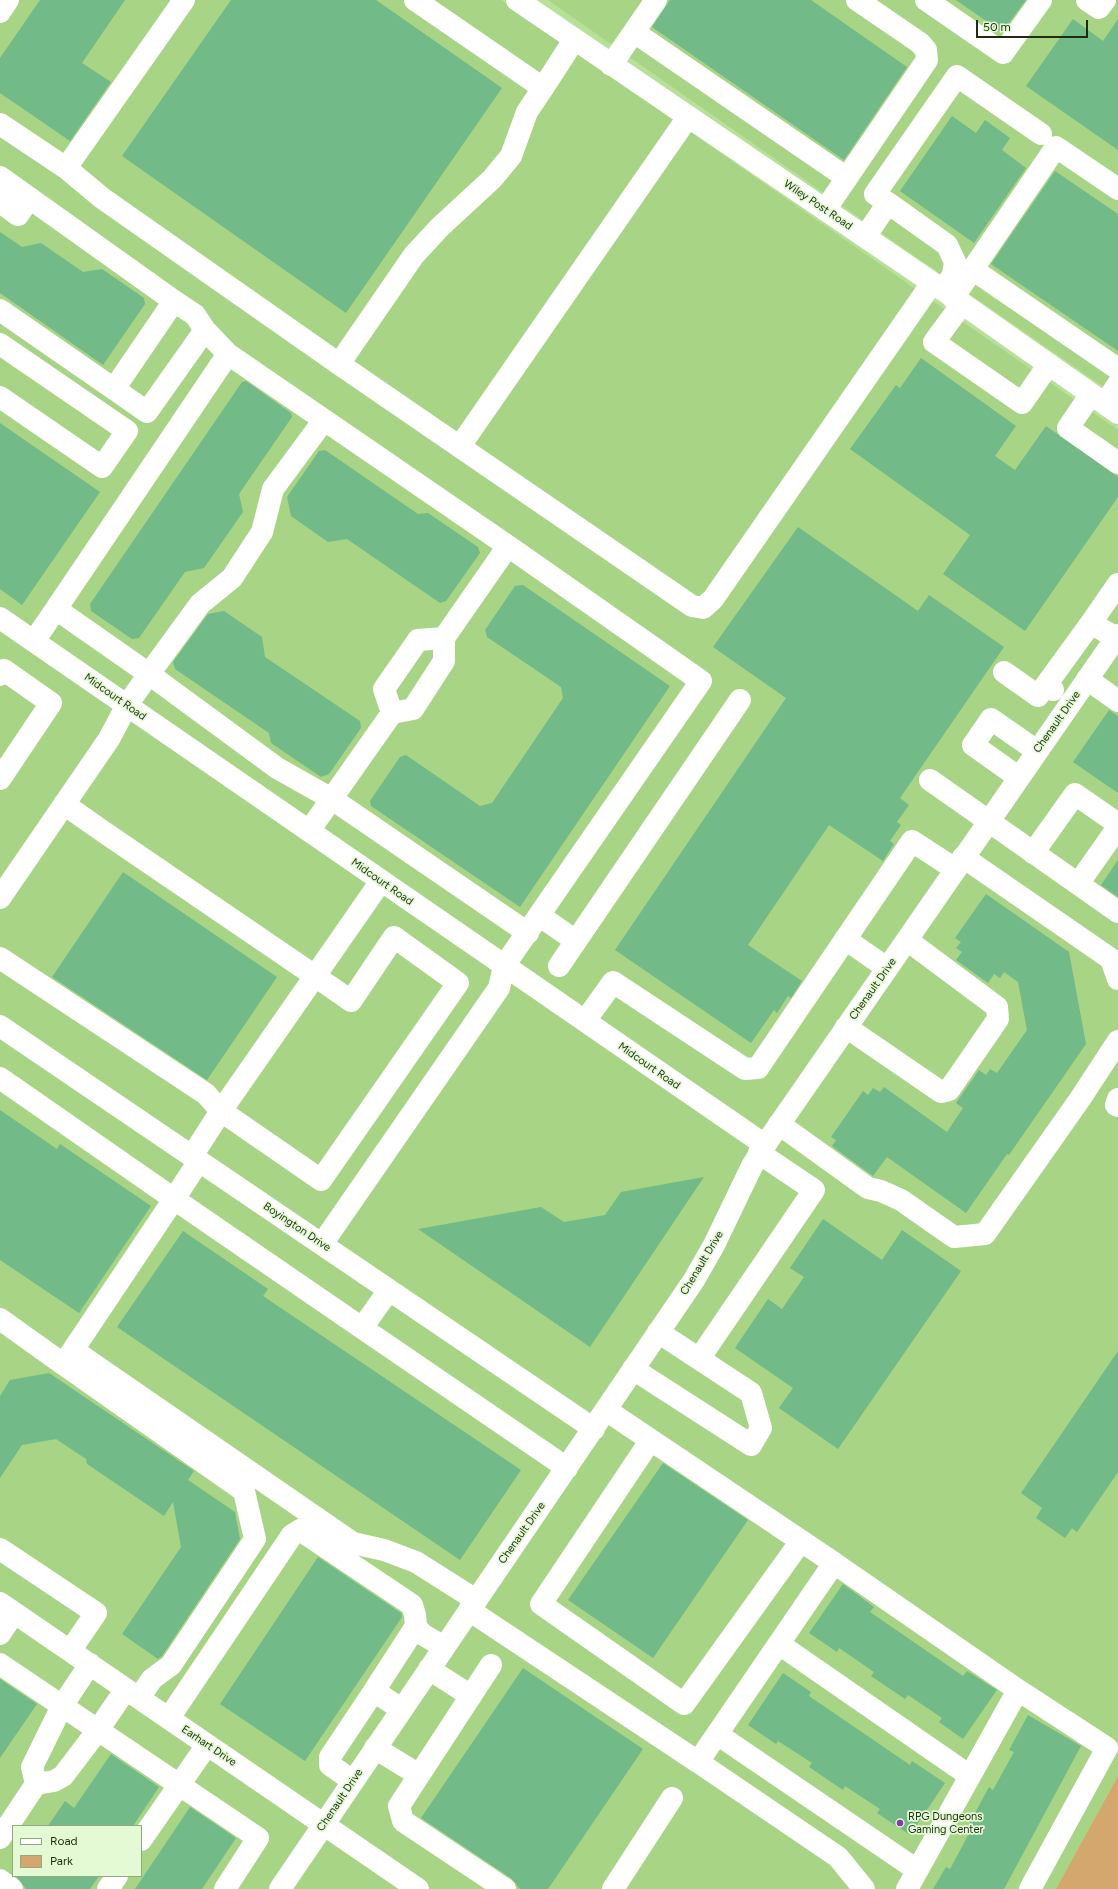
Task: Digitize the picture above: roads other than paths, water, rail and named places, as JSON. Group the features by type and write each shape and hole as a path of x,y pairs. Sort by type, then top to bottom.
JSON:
{"street":[{"path":"0,12 8,0"},
{"path":"66,168 184,0"},
{"path":"415,0 543,88"},
{"name":"Wiley Post Road","path":"517,0 825,210 1105,404"},
{"path":"611,65 656,0"},
{"path":"825,210 927,60 926,50 920,44 857,0"},
{"path":"926,0 1003,53 1041,0"},
{"path":"1087,0 1099,8 1105,0"},
{"path":"634,32 847,178"},
{"path":"339,364 414,256 440,227 492,179 511,156 528,112 574,40"},
{"path":"1041,134 957,76 875,194 947,245 955,262 953,275 934,342 1022,403 1049,364"},
{"path":"460,446 688,117"},
{"path":"0,124 66,168 102,198 339,364 692,606 703,608 713,599 947,294 972,269 1056,147 1118,189"},
{"path":"0,177 195,315 205,330 228,354 508,546 701,681 504,966 499,988 322,1244"},
{"path":"0,202 18,215 30,198"},
{"path":"865,238 888,203"},
{"path":"972,269 1118,369"},
{"path":"114,389 174,301"},
{"path":"0,310 147,412 205,330"},
{"path":"0,344 127,431 102,467 0,397"},
{"path":"34,641 228,354"},
{"path":"1118,384 1105,404 1068,428 1118,463"},
{"path":"0,898 109,739 127,705 149,674 200,604 232,578 262,532 273,489 324,420"},
{"path":"309,831 392,713 413,709 444,662 444,638 508,546"},
{"path":"1004,672 1038,696 1118,584"},
{"path":"56,609 149,674 277,768 332,799 534,924 576,941"},
{"name":"Midcourt Road","path":"0,618 585,1021 762,1149 814,1190 699,1359"},
{"path":"1091,623 1114,648"},
{"path":"392,713 384,689 418,640 444,638"},
{"name":"Chenault Drive","path":"280,1889 694,1280 714,1245 762,1149 1018,777 1087,679 1114,648"},
{"path":"0,675 4,670 51,702 0,779"},
{"path":"1087,679 1118,701"},
{"path":"1046,685 1071,702"},
{"path":"559,966 740,700"},
{"path":"1018,777 973,745 991,719 1037,751"},
{"path":"930,780 1118,912"},
{"path":"1033,853 1075,794 1118,825 1078,884"},
{"path":"0,958 206,1094 221,1111 321,1180 458,983 394,937 351,1001 64,804"},
{"path":"585,1021 613,982 745,1069 758,1068 912,841 959,863 1111,959 1118,979"},
{"path":"68,1357 174,1199 221,1111 381,881"},
{"path":"846,940 887,968"},
{"path":"846,1027 941,1092 949,1090 998,1019 998,1007 907,940"},
{"name":"Boyington Drive","path":"0,1026 594,1428"},
{"path":"779,1124 868,1188 881,1191 901,1200 954,1237 985,1234 1080,1099 1118,1041"},
{"path":"0,1078 567,1468"},
{"path":"1118,1099 1116,1105 1118,1106"},
{"path":"362,1328 388,1290"},
{"path":"0,1319 68,1357 353,1543 384,1550 416,1562 472,1605 838,1857 864,1889"},
{"path":"633,1369 751,1445 760,1428 751,1393 658,1332"},
{"path":"0,1838 36,1784 54,1781 63,1776 98,1730 132,1693 171,1665 255,1539 244,1491 68,1357"},
{"path":"606,1410 650,1441 834,1563 1018,1690 1107,1748 1030,1889"},
{"path":"650,1441 541,1604 684,1704 801,1541"},
{"path":"169,1718 292,1535 300,1530 412,1605 416,1626 422,1634 444,1647"},
{"path":"0,1549 96,1613 70,1651"},
{"path":"698,1762 834,1563"},
{"path":"0,1634 7,1608"},
{"name":"Earhart Drive","path":"7,1608 418,1889"},
{"path":"353,1781 330,1765 330,1757 416,1626"},
{"path":"779,1644 970,1776"},
{"path":"0,1664 258,1838 225,1889"},
{"path":"36,1784 32,1767 62,1706 90,1664"},
{"path":"491,1665 399,1806 403,1820 504,1889"},
{"path":"429,1669 471,1696"},
{"path":"907,1889 1018,1690"},
{"path":"374,1692 401,1709"},
{"path":"717,1734 917,1870"},
{"path":"142,1839 207,1744"},
{"path":"375,1748 419,1775"},
{"path":"613,1889 672,1798"},
{"path":"108,1889 116,1877"},
{"path":"0,1880 12,1889"}],"place":[{"name":"RPG Dungeons Gaming Center","path":"900,1823"}]}
